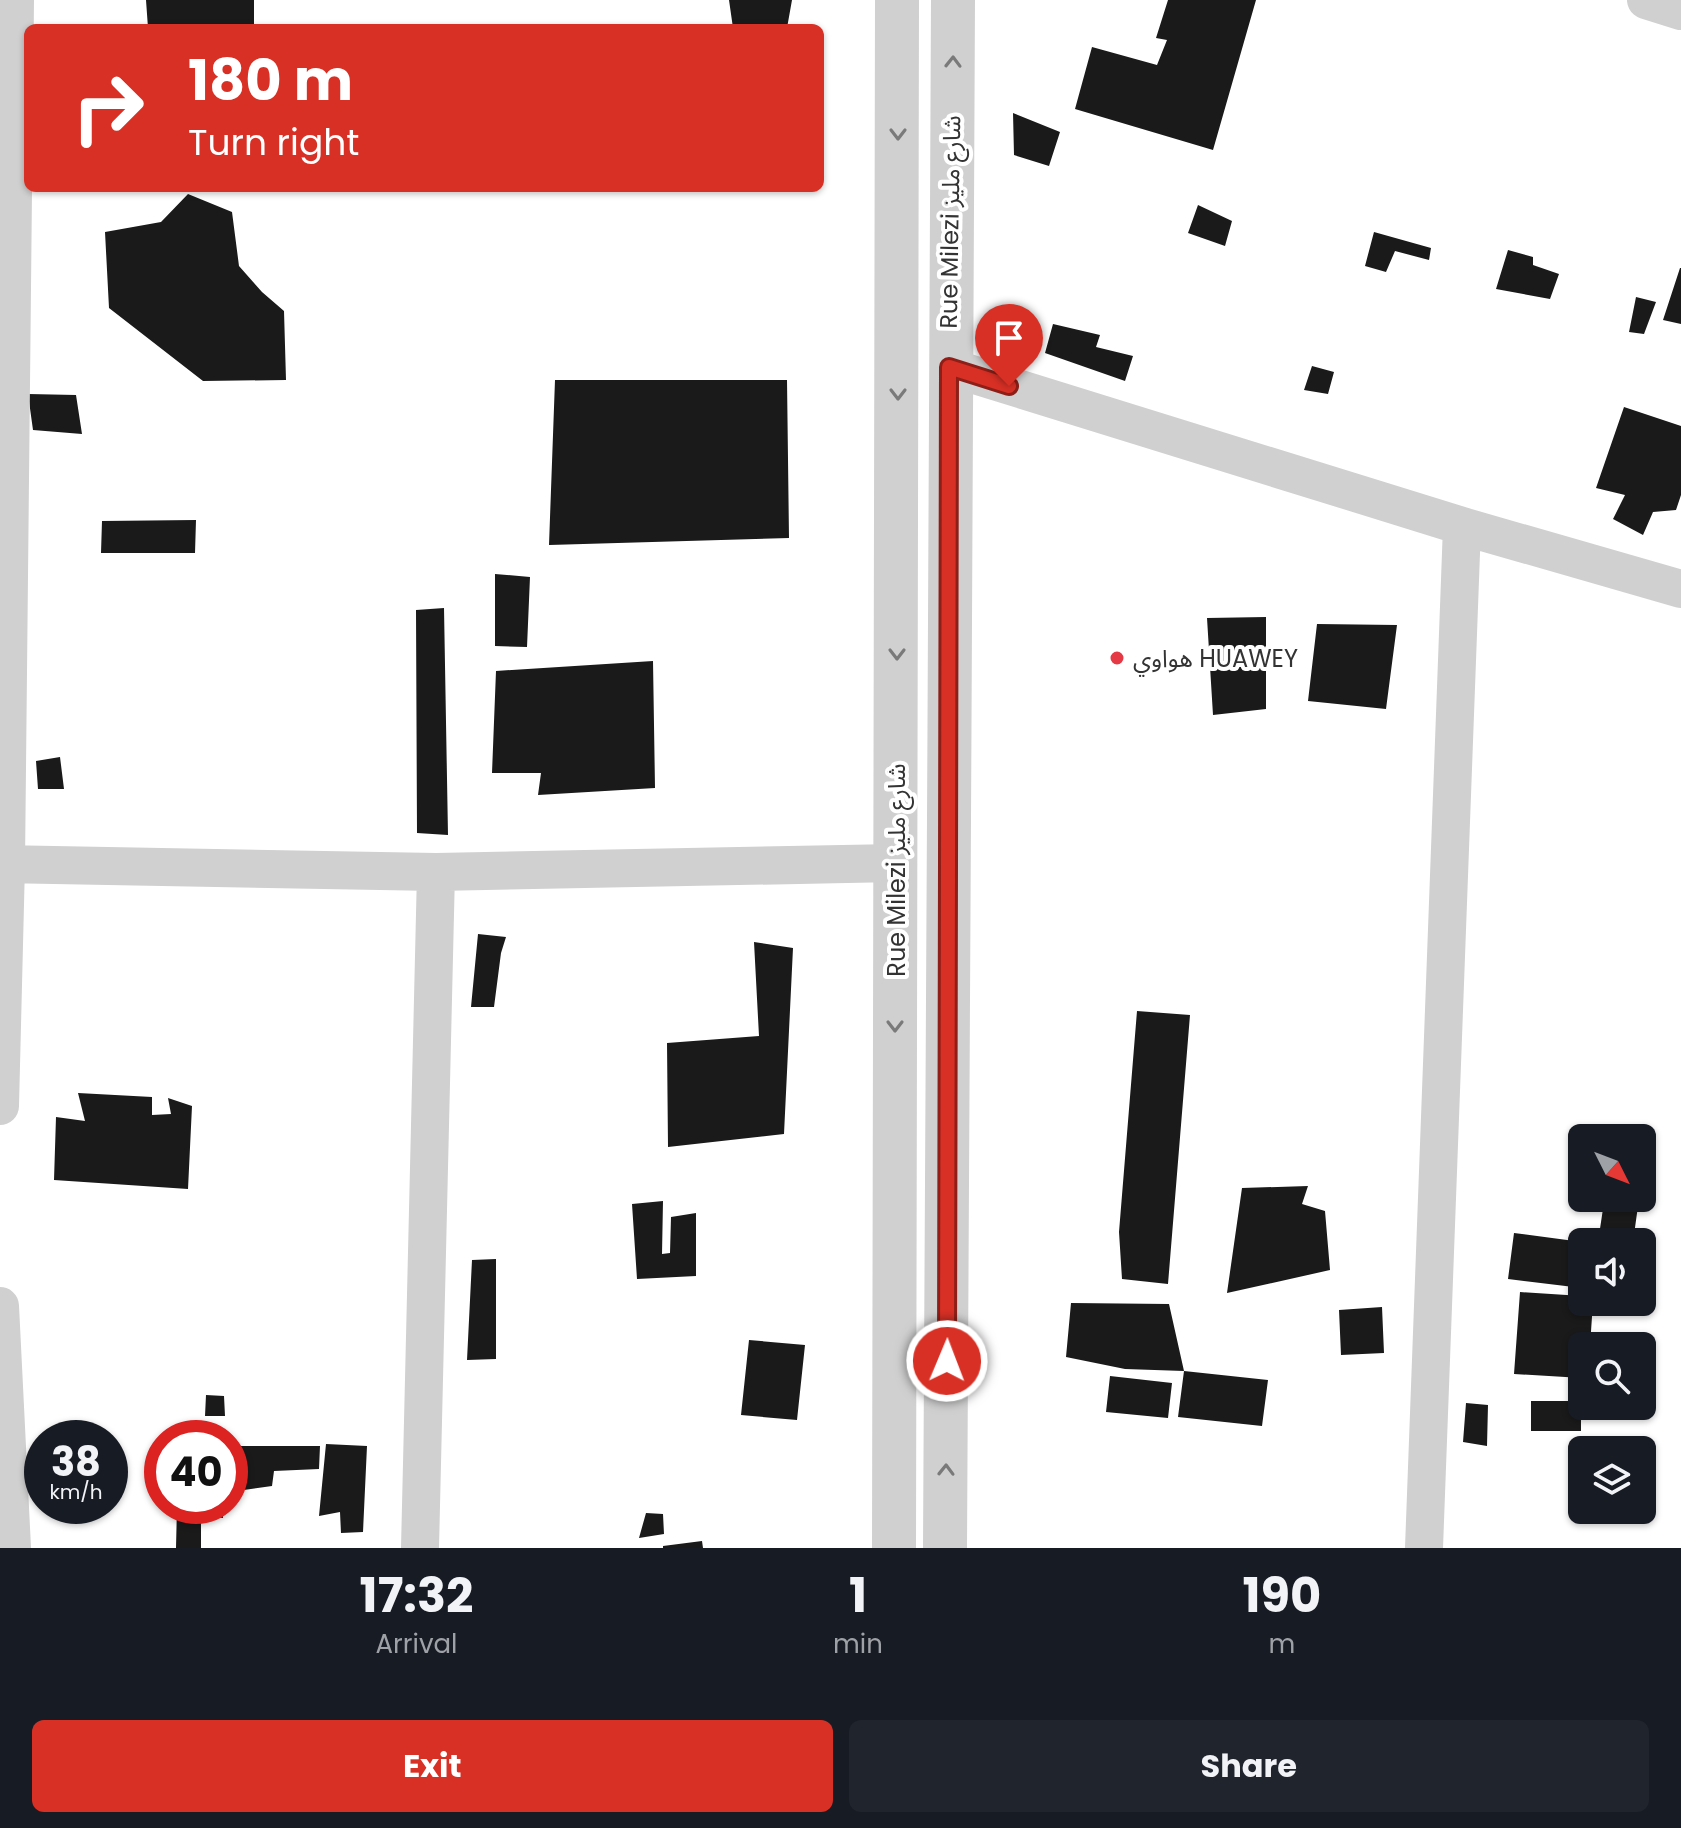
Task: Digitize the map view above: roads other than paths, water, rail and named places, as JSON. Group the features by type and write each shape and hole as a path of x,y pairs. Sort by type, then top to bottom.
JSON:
{"street":[{"path":"0,1106 15,0"},
{"name":"Rue Milezi شارع مليز","path":"894,1548 897,0"},
{"name":"Rue Milezi شارع مليز","path":"945,1548 953,0"},
{"path":"1646,0 1681,11"},
{"path":"949,367 1462,526 1681,589"},
{"path":"1424,1548 1462,526"},
{"path":"3,864 436,872 896,863"},
{"path":"420,1548 436,872"},
{"path":"0,1306 12,1548"}],"place":[{"name":"هواوي HUAWEY","path":"1117,658"}]}
